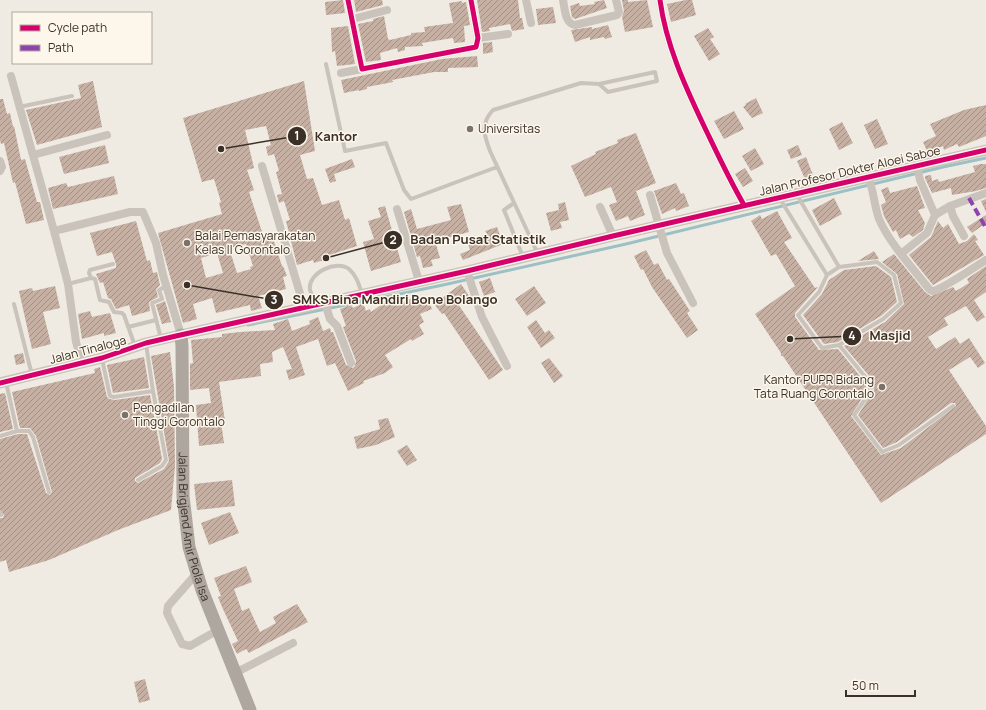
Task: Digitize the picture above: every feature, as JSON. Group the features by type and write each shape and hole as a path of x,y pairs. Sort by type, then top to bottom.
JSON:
{"main road":[{"name":"Jalan Brigjend Amir Piola Isa","path":"180,335 182,346 182,496 189,547 218,630 250,710"}],"street":[{"path":"348,0 362,69"},
{"path":"341,73 475,48 477,46 478,38 471,0"},
{"path":"526,0 531,23"},
{"path":"563,0 568,20 570,24 575,26 617,15 619,12 616,0"},
{"path":"660,0 672,50 679,71 726,174 744,205"},
{"path":"353,19 387,10"},
{"path":"478,38 508,34"},
{"path":"11,76 34,155 68,284 76,342 82,363"},
{"path":"34,155 107,136"},
{"name":"Jalan Profesor Dokter Aloei Saboe","path":"180,335 304,307 324,307 362,294 419,281 469,276 523,257 613,236 661,228 744,205 797,197 870,182 917,166 986,150"},
{"path":"0,161 2,167 0,171"},
{"path":"262,166 304,307"},
{"path":"917,166 920,180 935,215"},
{"path":"870,182 875,207 880,220 902,253 932,291 938,290 986,260"},
{"path":"902,253 927,233 935,215 950,206 986,193"},
{"path":"650,195 673,267 693,303"},
{"path":"950,206 953,216 964,236"},
{"path":"600,207 613,236"},
{"path":"397,209 419,281"},
{"path":"54,231 130,212 142,212 156,242 166,286 180,335"},
{"path":"469,276 482,317 507,366"},
{"path":"324,307 330,319 337,326 351,364"},
{"name":"Jalan Tinaloga","path":"4,383 82,363 102,361 180,335"},
{"path":"197,573 168,606 167,614 182,644 185,646 190,646 218,630"},
{"path":"235,673 293,643"}],"lane":[{"path":"326,64 345,151 386,143 404,190 411,199 497,167"},
{"path":"538,254 497,167 484,135 486,118 493,110 580,83 598,84 655,72 657,81 608,92 598,84"},
{"path":"19,107 72,96"},
{"path":"797,197 840,267"},
{"path":"780,200 827,275"},
{"path":"514,203 504,210 523,257"},
{"path":"877,262 894,275 901,303 883,319 839,345 822,348 798,315 819,292 827,275 840,267 877,262"},
{"path":"113,264 90,270 89,273 91,278 94,279 100,300 109,302 114,312 122,313 124,315 128,327 143,347 150,366 153,391 166,460 162,466 138,480"},
{"path":"324,307 310,290 312,280 326,268 331,266 346,267 350,270 356,277 362,294"},
{"path":"68,284 91,278"},
{"path":"162,340 152,303 162,299 159,290 166,286"},
{"path":"14,304 32,375"},
{"path":"128,327 156,320"},
{"path":"839,345 867,379 871,391 854,415 882,452 899,445 953,406"},
{"path":"102,361 110,396 114,397 153,391"},
{"path":"4,383 11,398 17,430"},
{"path":"0,436 17,430 29,431 33,436 49,492"}],"building":[{"path":"343,0 345,13 326,15 325,2"},
{"path":"354,0 382,0 383,5 356,12"},
{"path":"477,0 518,0 520,18 522,18 524,29 512,31 510,24 489,28 490,31 482,32"},
{"path":"604,0 607,8 575,19 572,17 570,6 579,3 580,6 595,4 594,2"},
{"path":"622,0 628,0 628,2 647,0 653,27 625,32 622,17 624,11"},
{"path":"692,0 696,15 671,22 667,4"},
{"path":"462,1 462,3 466,2 470,25 464,26 465,42 454,43 453,38 422,43 423,46 405,47 405,50 398,52 397,48 380,53 381,60 366,62 358,24 373,21 373,19 384,16 388,39 390,40 411,35 411,33 425,32 424,27 453,23 449,3"},
{"path":"553,7 556,23 538,25 536,9"},
{"path":"608,25 612,37 605,39 604,37 590,40 590,37 575,42 571,30 592,27 592,29"},
{"path":"348,26 355,64 337,66 335,51 332,52 331,28"},
{"path":"708,28 714,37 710,39 720,54 709,61 694,36"},
{"path":"492,42 493,52 483,54 483,43"},
{"path":"477,56 478,67 448,68 448,72 434,72 392,80 393,82 367,87 367,89 359,91 344,93 341,80 442,59"},
{"path":"93,81 102,127 37,145 26,110 81,98 78,85"},
{"path":"304,81 315,151 300,155 307,179 313,178 322,205 339,200 345,220 349,218 357,246 323,257 324,260 314,263 313,260 297,265 286,221 290,220 284,201 279,203 277,195 282,194 276,172 279,171 274,154 268,156 266,147 271,145 266,126 245,130 254,168 247,170 254,190 249,192 265,241 273,238 282,266 287,276 283,277 286,289 258,296 262,308 251,311 250,305 216,313 212,298 193,304 197,319 183,323 158,233 222,214 219,203 221,202 214,179 202,182 183,118","holes":["246,244 253,266 250,267 251,269 237,273 229,248","217,253 223,273 206,278 201,258"]},
{"path":"756,98 763,113 752,118 743,107 746,105 745,104"},
{"path":"0,99 3,99 7,114 10,113 21,160 25,159 37,202 40,202 44,220 26,224 15,182 13,183 4,143 1,144 0,140"},
{"path":"986,105 986,136 959,147 957,144 944,150 943,146 928,153 923,142 936,136 930,124 964,110"},
{"path":"734,111 744,129 724,139 714,121"},
{"path":"877,119 888,144 875,149 864,125"},
{"path":"842,122 853,143 839,150 829,129"},
{"path":"636,133 656,183 636,191 645,215 630,221 628,216 616,221 609,205 617,202 611,187 585,197 571,166 596,154 595,152 618,143 617,140"},
{"path":"105,145 109,163 64,174 59,157"},
{"path":"798,145 802,155 791,159 787,150"},
{"path":"755,148 764,164 751,171 742,156"},
{"path":"806,157 813,175 805,179 797,161"},
{"path":"352,159 355,167 334,174 336,181 330,183 325,169"},
{"path":"986,164 986,188 976,191 952,195 951,188 932,193 925,178 925,176 931,175 932,181 938,179 939,182 975,172 973,166"},
{"path":"745,168 753,181 743,187 735,174"},
{"path":"114,176 118,194 53,209 48,188 66,183 68,187"},
{"path":"676,183 681,194 684,193 689,206 676,211 675,208 662,214 654,191"},
{"path":"917,186 925,208 918,210 925,223 923,230 913,237 909,234 900,239 896,230 893,232 884,216 881,205 886,202 881,190 888,187 890,193"},
{"path":"834,198 842,214 820,226 812,210"},
{"path":"986,199 986,212 981,201"},
{"path":"565,202 569,220 560,222 562,228 551,231 546,213 559,210 558,204"},
{"path":"461,204 469,232 435,241 440,258 431,260 433,266 423,268 420,256 417,257 404,212 411,209 417,229 451,220 447,207"},
{"path":"385,206 401,262 371,271 363,242 374,239 368,221 381,217 378,208"},
{"name":"Kantor PUPR Bidang Tata Ruang Gorontalo","path":"777,211 792,238 784,242 815,288 818,287 795,313 795,317 819,350 838,349 864,381 867,390 851,416 881,455 901,448 956,406 955,403 951,403 897,442 883,448 858,415 874,390 870,377 844,346 885,322 904,304 897,274 882,262 894,254 925,292 931,296 953,287 956,291 969,283 967,279 986,266 986,292 974,300 985,317 977,322 966,306 944,318 948,325 928,337 936,349 955,337 960,344 969,338 985,363 978,368 970,357 949,370 986,426 986,434 881,503 783,356 781,356 781,353 755,314 795,286 776,254 771,256 751,221 760,215 762,219"},
{"path":"986,215 986,223 972,233 967,227"},
{"path":"136,221 147,261 150,260 153,273 157,272 160,285 156,289 158,297 149,302 150,311 132,316 129,305 116,309 111,299 108,298 103,282 100,283 96,274 116,268 116,264 112,252 97,256 90,233"},
{"path":"938,221 943,228 948,224 959,244 967,241 974,234 978,240 975,241 984,255 933,285 909,255 931,237"},
{"path":"497,227 503,244 463,260 460,254 470,250 467,241 487,234 485,231"},
{"path":"646,250 654,265 658,263 667,280 669,279 690,311 687,313 698,330 687,338 652,287 643,269 641,270 634,256"},
{"path":"874,251 879,259 858,261"},
{"path":"876,266 891,277 897,302 881,316 838,342 824,344 803,315 822,294 829,280 844,270"},
{"path":"490,278 495,292 484,296 479,282"},
{"path":"461,284 469,296 458,304 503,370 489,380 444,313 442,314 434,304"},
{"path":"55,286 60,308 43,312 51,344 32,349 19,291 32,288 33,291"},
{"path":"534,286 546,303 527,316 515,299"},
{"path":"392,297 398,305 412,298 414,303 427,297 432,309 420,314 424,322 419,325 424,334 412,341 411,339 385,355 393,367 385,373 363,381 364,383 348,391 335,363 327,366 318,339 296,347 305,375 289,380 286,370 292,369 283,347 272,352 273,362 260,364 261,376 219,382 225,421 221,422 224,443 199,446 196,405 211,403 209,388 190,390 190,364 193,363 191,340 222,337 222,334 275,330 273,324 288,319 292,331 310,324 309,321 318,317 323,331 330,328 331,332 333,332 346,365 353,368 356,361 343,327 346,326 340,309 351,305 353,308 363,303 366,311 370,309 371,312"},
{"path":"165,301 171,322 162,324 156,305"},
{"path":"90,311 92,317 110,313 116,333 104,336 104,333 82,339 78,314"},
{"path":"536,320 545,333 549,330 555,338 541,348 527,327"},
{"path":"170,352 174,387 175,466 171,510 118,530 49,560 9,572 6,560 0,562 0,518 3,518 4,515 0,510 0,439 18,434 27,434 46,493 50,495 52,492 36,436 30,428 20,428 12,392 95,373 94,369 100,367 107,397 109,399 115,400 150,395 162,459 160,463 135,478 135,481 138,483 164,469 169,461 151,356"},
{"path":"23,353 25,363 16,365 14,355"},
{"path":"144,357 149,388 113,393 107,365"},
{"path":"549,358 563,376 554,383 541,363"},
{"path":"5,393 13,429 0,432 0,394"},
{"path":"388,418 395,437 376,445 357,449 354,437 380,429 378,420"},
{"path":"407,445 417,460 407,466 397,451"},
{"path":"232,480 235,506 197,510 194,484"},
{"path":"230,512 239,533 209,545 201,523"},
{"path":"246,566 252,582 234,589 242,611 249,608 260,632 276,623 273,617 297,604 308,622 249,653 246,649 237,654 232,644 238,641 218,597 221,596 214,578"},
{"path":"145,679 150,700 139,703 134,682"}],"waterway":[{"path":"248,325 443,285 626,244 943,167 986,158"}],"marked path":[{"path":"969,198 986,228"}],"cycle path":[{"path":"348,0 362,69 476,47 478,38 471,0"},
{"path":"660,0 667,33 683,80 718,156 744,205"},
{"path":"0,383 102,358 146,343 467,271 986,150"}],"place":[{"name":"Universitas","path":"470,129"},
{"name":"Kantor","path":"221,149"},
{"name":"Balai Pemasyarakatan Kelas II Gorontalo","path":"187,243"},
{"name":"Badan Pusat Statistik","path":"326,258"},
{"name":"SMKS Bina Mandiri Bone Bolango","path":"187,285"},
{"name":"Masjid","path":"790,339"},
{"name":"Kantor PUPR Bidang Tata Ruang Gorontalo","path":"882,387"},
{"name":"Pengadilan Tinggi Gorontalo","path":"125,415"}]}
